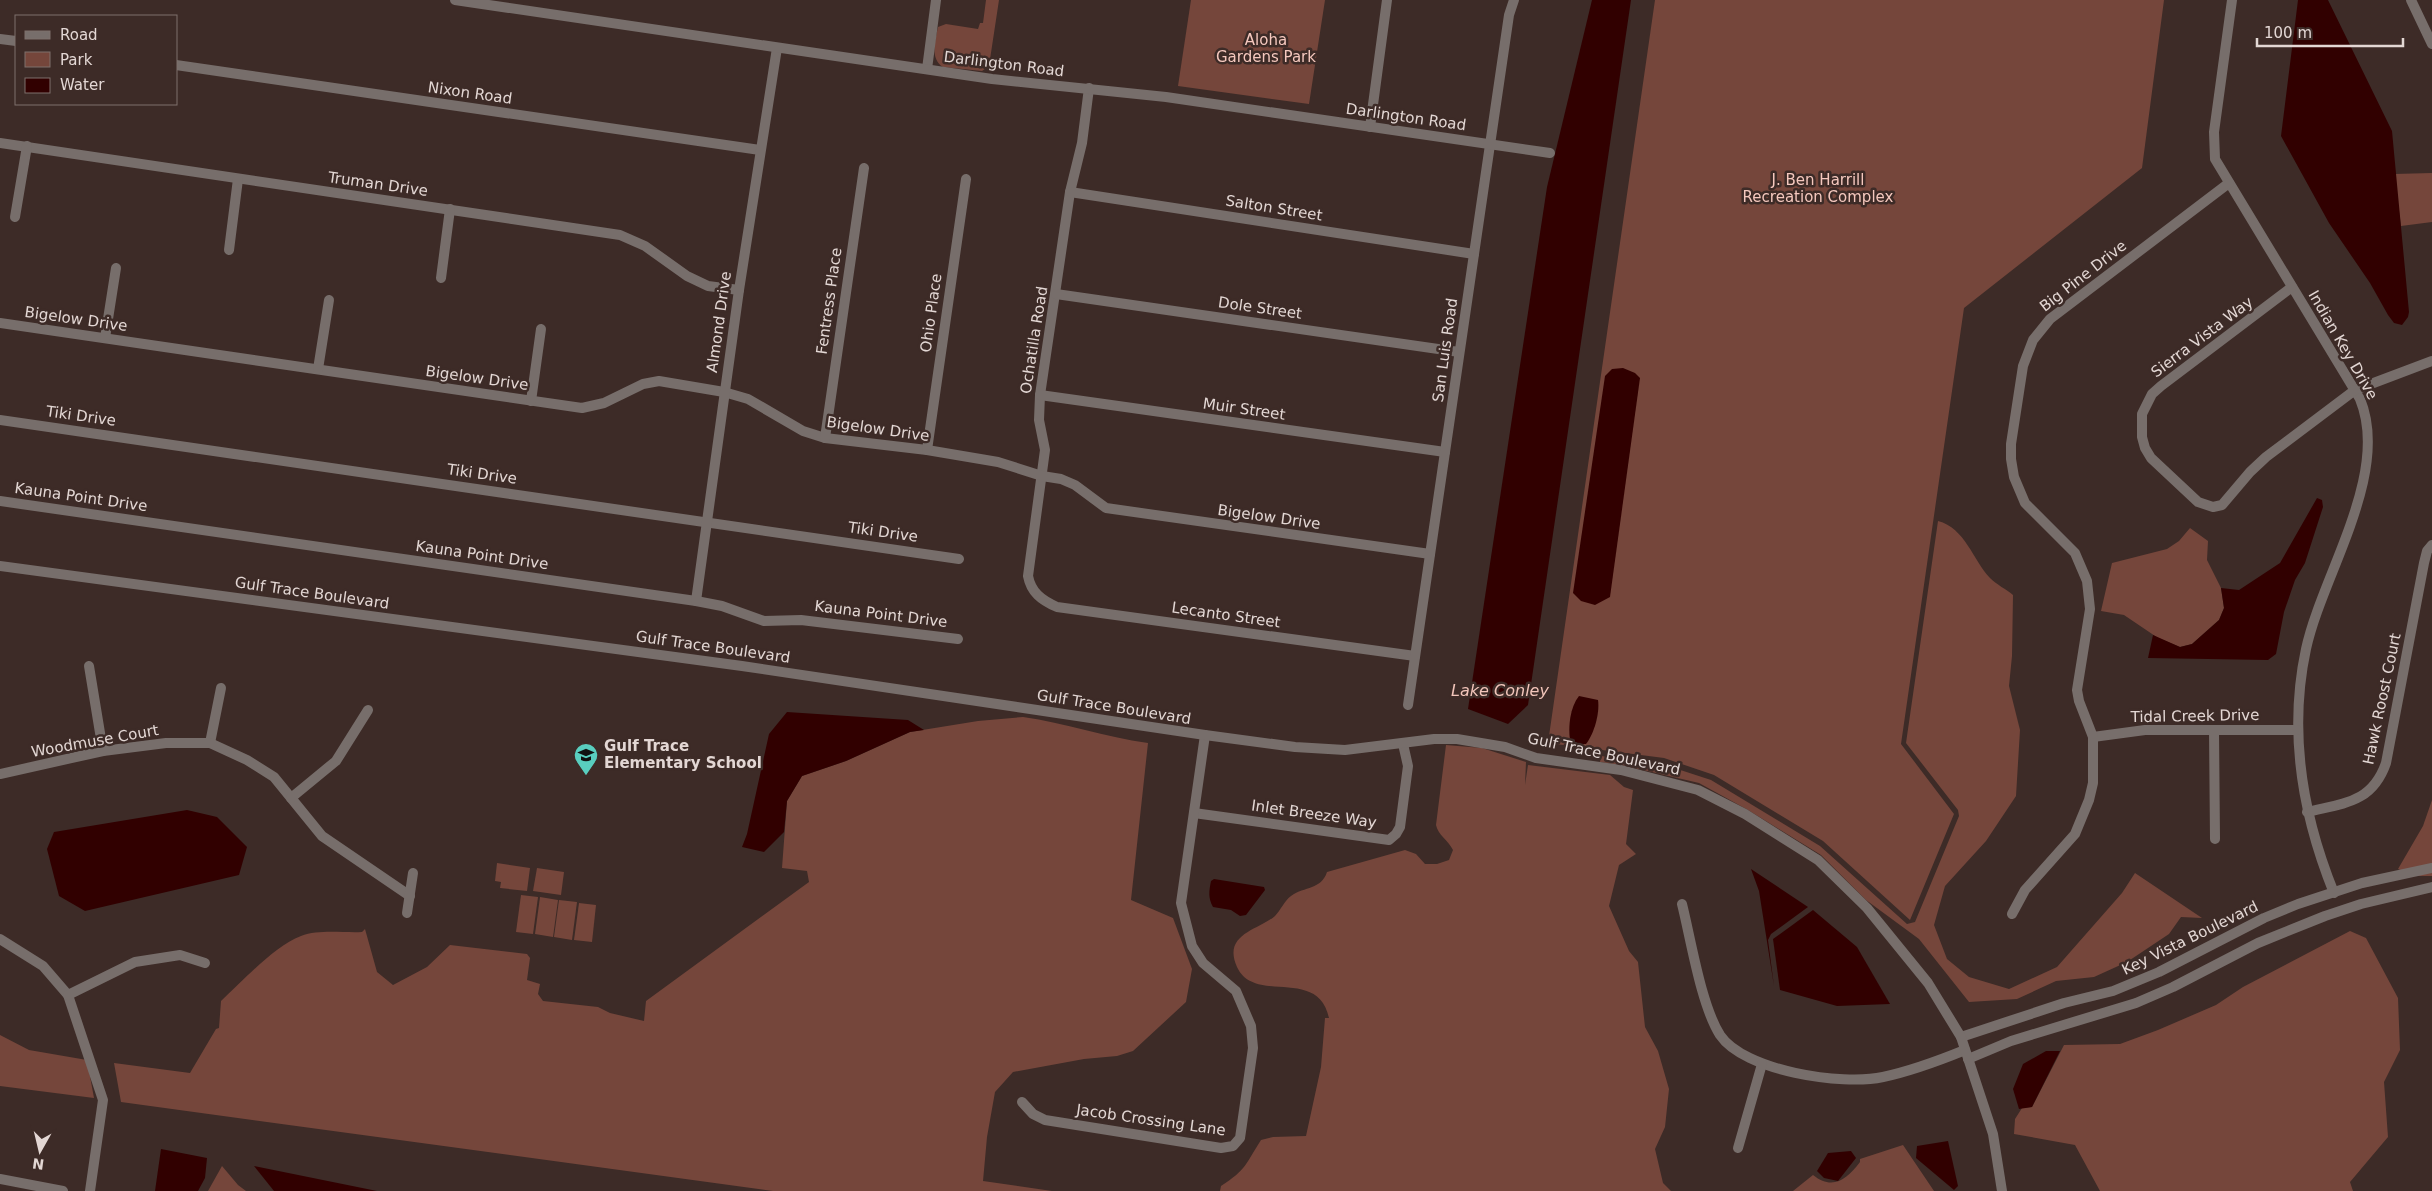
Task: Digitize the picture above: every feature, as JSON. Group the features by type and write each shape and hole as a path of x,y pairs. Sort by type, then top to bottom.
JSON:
{"street":[{"name":"Darlington Road","path":"455,0 1047,86 1089,88 1550,153"},
{"path":"927,69 936,0"},
{"path":"1370,127 1387,0"},
{"name":"San Luis Road","path":"1408,705 1509,15 1514,0"},
{"name":"Indian Key Drive","path":"2232,0 2213,148 2215,159 2355,390 2365,411 2368,425 2364,468 2345,542 2310,634 2299,695 2297,730 2300,769 2307,812 2334,893"},
{"path":"2411,0 2432,44"},
{"path":"0,39 15,41"},
{"name":"Almond Drive","path":"696,601 724,392 777,48"},
{"name":"Nixon Road","path":"178,64 760,150"},
{"name":"Ochatilla Road","path":"1036,594 1030,587 1028,576 1045,450 1039,420 1040,395 1070,192 1082,143 1089,88"},
{"name":"Truman Drive","path":"0,143 620,235 646,246 687,276 708,286 739,290"},
{"path":"15,217 26,146"},
{"name":"Fentress Place","path":"825,438 864,168"},
{"path":"229,250 238,179"},
{"name":"Ohio Place","path":"927,450 966,180"},
{"name":"Big Pine Drive","path":"2012,914 2025,890 2065,847 2083,819 2093,783 2093,737 2079,701 2077,690 2090,609 2087,581 2075,553 2025,503 2014,477 2011,444 2023,366 2032,340 2050,319 2229,183"},
{"name":"Salton Street","path":"1070,192 1474,254"},
{"path":"441,278 450,209"},
{"path":"105,338 116,268"},
{"name":"Sierra Vista Way","path":"2292,287 2152,394 2146,403 2141,425 2142,437 2151,458 2198,502 2213,507 2222,505 2250,472 2266,457 2355,390 2432,362"},
{"name":"Dole Street","path":"1056,294 1459,352"},
{"path":"318,369 329,300"},
{"name":"Bigelow Drive","path":"0,323 582,408 604,403 643,384 659,381 724,392 748,399 803,431 825,438 927,450 998,462 1042,476 1061,479 1075,485 1106,508 1430,554"},
{"path":"531,401 541,329"},
{"name":"Muir Street","path":"1040,395 1445,452"},
{"name":"Tiki Drive","path":"0,420 959,559"},
{"name":"Kauna Point Drive","path":"0,500 696,601 722,606 750,618 764,621 801,620 958,639"},
{"name":"Hawk Roost Court","path":"2307,812 2358,799 2374,788 2381,777 2386,763 2424,563 2427,551 2432,545"},
{"name":"Gulf Trace Boulevard","path":"0,566 755,668 1205,735 1328,750 1368,749 1434,739 1457,739 1498,746 1536,758 1620,770 1698,790 1745,814 1818,860 1867,908 1928,983 1961,1037 1993,1134 2002,1191"},
{"name":"Lecanto Street","path":"1036,594 1046,602 1057,607 1415,656"},
{"path":"89,666 103,752"},
{"path":"210,743 221,688"},
{"path":"291,798 336,761 368,710"},
{"name":"Tidal Creek Drive","path":"2093,737 2145,730 2297,730"},
{"path":"2214,730 2215,839"},
{"name":"Jacob Crossing Lane","path":"1022,1102 1033,1114 1044,1120 1222,1148 1233,1146 1240,1138 1253,1048 1251,1026 1236,990 1202,963 1192,946 1181,904 1205,735"},
{"name":"Woodmuse Court","path":"0,774 103,752 166,743 210,743 247,760 274,777 322,836 410,896"},
{"name":"Inlet Breeze Way","path":"1194,813 1389,840 1400,827 1408,766 1403,744"},
{"name":"Key Vista Boulevard","path":"1961,1037 2064,1003 2113,991 2159,972 2264,918 2370,882 2432,868"},
{"path":"407,913 413,872"},
{"path":"1682,904 1708,1011 1720,1036 1739,1053 1762,1064 1848,1080 1881,1078 1967,1055 2136,1003 2173,987 2258,943 2325,916 2361,904 2432,887"},
{"path":"0,939 42,966 68,995 103,1100 90,1191"},
{"path":"68,995 135,962 180,954 205,963"},
{"path":"1738,1148 1762,1064"},
{"path":"0,1179 63,1191"}],"green space":[{"path":"986,0 999,0 989,66 982,71 943,67 936,59 934,49 938,27 946,24 978,29 980,23 983,23"},
{"name":"Aloha Gardens Park","path":"1191,0 1325,0 1309,104 1178,86"},
{"name":"J. Ben Harrill Recreation Complex","path":"1655,0 2164,0 2142,168 1964,308 1901,744 1954,814 1910,920 1823,841 1714,775 1664,758 1548,743"},
{"path":"2432,173 2432,222 2401,226 2394,174"},
{"path":"1938,521 1955,530 1968,545 1990,578 2013,595 2012,656 2009,686 2020,730 2016,796 1986,841 1945,886 1934,925 1947,959 1969,977 2009,989 2057,967 2122,893 2135,873 2202,918 2181,917 2169,934 2127,962 2094,977 2056,981 2017,999 1969,1002 1919,939 1866,900 1821,855 1748,810 1699,783 1622,765 1600,762 1601,756 1662,764 1711,780 1820,846 1907,924 1915,922 1959,816 1958,810 1906,743"},
{"path":"2190,528 2208,541 2207,560 2221,588 2224,608 2219,620 2192,644 2180,647 2158,638 2124,615 2101,611 2112,563 2167,549 2179,541"},
{"path":"1023,717 1148,743 1131,900 1173,918 1192,969 1186,1002 1133,1051 1117,1056 1084,1059 1013,1072 995,1092 987,1137 983,1181 1052,1191 773,1191 121,1102 114,1063 190,1073 216,1029 219,1028 221,1001 269,956 290,941 308,934 362,932 365,929 377,972 393,985 427,967 450,945 527,954 530,958 527,980 540,984 538,994 543,1001 598,1007 610,1013 644,1021 646,1001 809,882 807,871 782,868 787,801 802,776 846,761 910,732 978,721"},
{"path":"1446,745 1482,748 1526,762 1525,785 1528,765 1610,775 1624,787 1633,790 1626,844 1636,854 1619,865 1609,906 1629,951 1638,962 1645,1027 1658,1051 1669,1089 1665,1127 1655,1149 1663,1183 1671,1191 1220,1191 1221,1186 1245,1166 1261,1140 1273,1137 1306,1136 1321,1067 1325,1018 1329,1018 1323,1002 1312,993 1300,989 1257,984 1245,978 1237,967 1234,947 1244,934 1275,916 1291,896 1321,882 1327,872 1405,850 1416,854 1425,864 1437,864 1449,860 1453,850 1436,825"},
{"path":"2432,800 2432,876 2415,876 2398,869 2423,826"},
{"path":"497,863 530,868 527,891 500,888 501,882 495,881"},
{"path":"537,868 564,872 561,895 533,891"},
{"path":"521,895 538,897 533,934 516,932"},
{"path":"540,897 558,900 553,937 535,934"},
{"path":"559,900 577,902 572,940 554,937"},
{"path":"579,903 596,905 592,942 574,940"},
{"path":"2350,931 2366,938 2398,998 2400,1050 2384,1082 2388,1137 2350,1182 2353,1191 2100,1191 2075,1145 2014,1134 2015,1119 2022,1108 2032,1107 2064,1045 2120,1044 2158,1030 2216,1005 2243,987"},
{"path":"0,1035 29,1050 87,1060 94,1098 0,1086"},
{"path":"1903,1145 1934,1191 1793,1191 1813,1175 1827,1182 1839,1181 1850,1173 1860,1162 1860,1159"},
{"path":"222,1166 238,1185 246,1191 208,1191"}],"water":[{"name":"Lake Conley","path":"1592,0 1631,0 1528,705 1508,724 1468,709 1547,187"},
{"path":"2298,0 2328,0 2392,131 2409,312 2402,325 2394,323 2388,315 2370,283 2329,223 2281,136"},
{"path":"1623,368 1635,373 1640,378 1610,597 1595,605 1581,601 1573,593 1605,376 1612,369"},
{"path":"2317,498 2322,500 2323,507 2305,563 2295,580 2284,612 2276,654 2268,660 2148,658 2153,635 2180,647 2192,644 2219,620 2224,608 2221,588 2239,590 2280,563"},
{"path":"1579,696 1598,700 1596,723 1592,735 1586,744 1578,744 1570,740 1570,717"},
{"path":"787,712 908,720 924,730 910,732 846,761 802,776 787,801 784,832 764,852 742,847 747,834 769,734"},
{"path":"187,810 217,817 247,847 239,875 85,911 59,896 47,849 54,832"},
{"path":"1751,869 1808,907 1771,934 1768,940 1774,986 1759,891"},
{"path":"1214,879 1264,887 1265,890 1246,915 1240,916 1231,910 1213,907 1209,891 1211,881"},
{"path":"1813,910 1857,947 1890,1004 1837,1006 1780,990 1773,939"},
{"path":"2046,1051 2060,1051 2032,1107 2019,1109 2013,1089 2023,1064"},
{"path":"1948,1141 1958,1186 1954,1190 1916,1158 1917,1146"},
{"path":"161,1149 207,1158 205,1178 198,1191 155,1191"},
{"path":"1851,1151 1856,1158 1838,1181 1824,1178 1817,1171 1828,1153"},
{"path":"254,1166 377,1191 274,1191"}],"place":[{"name":"Gulf Trace Elementary School","path":"586,776"}]}
